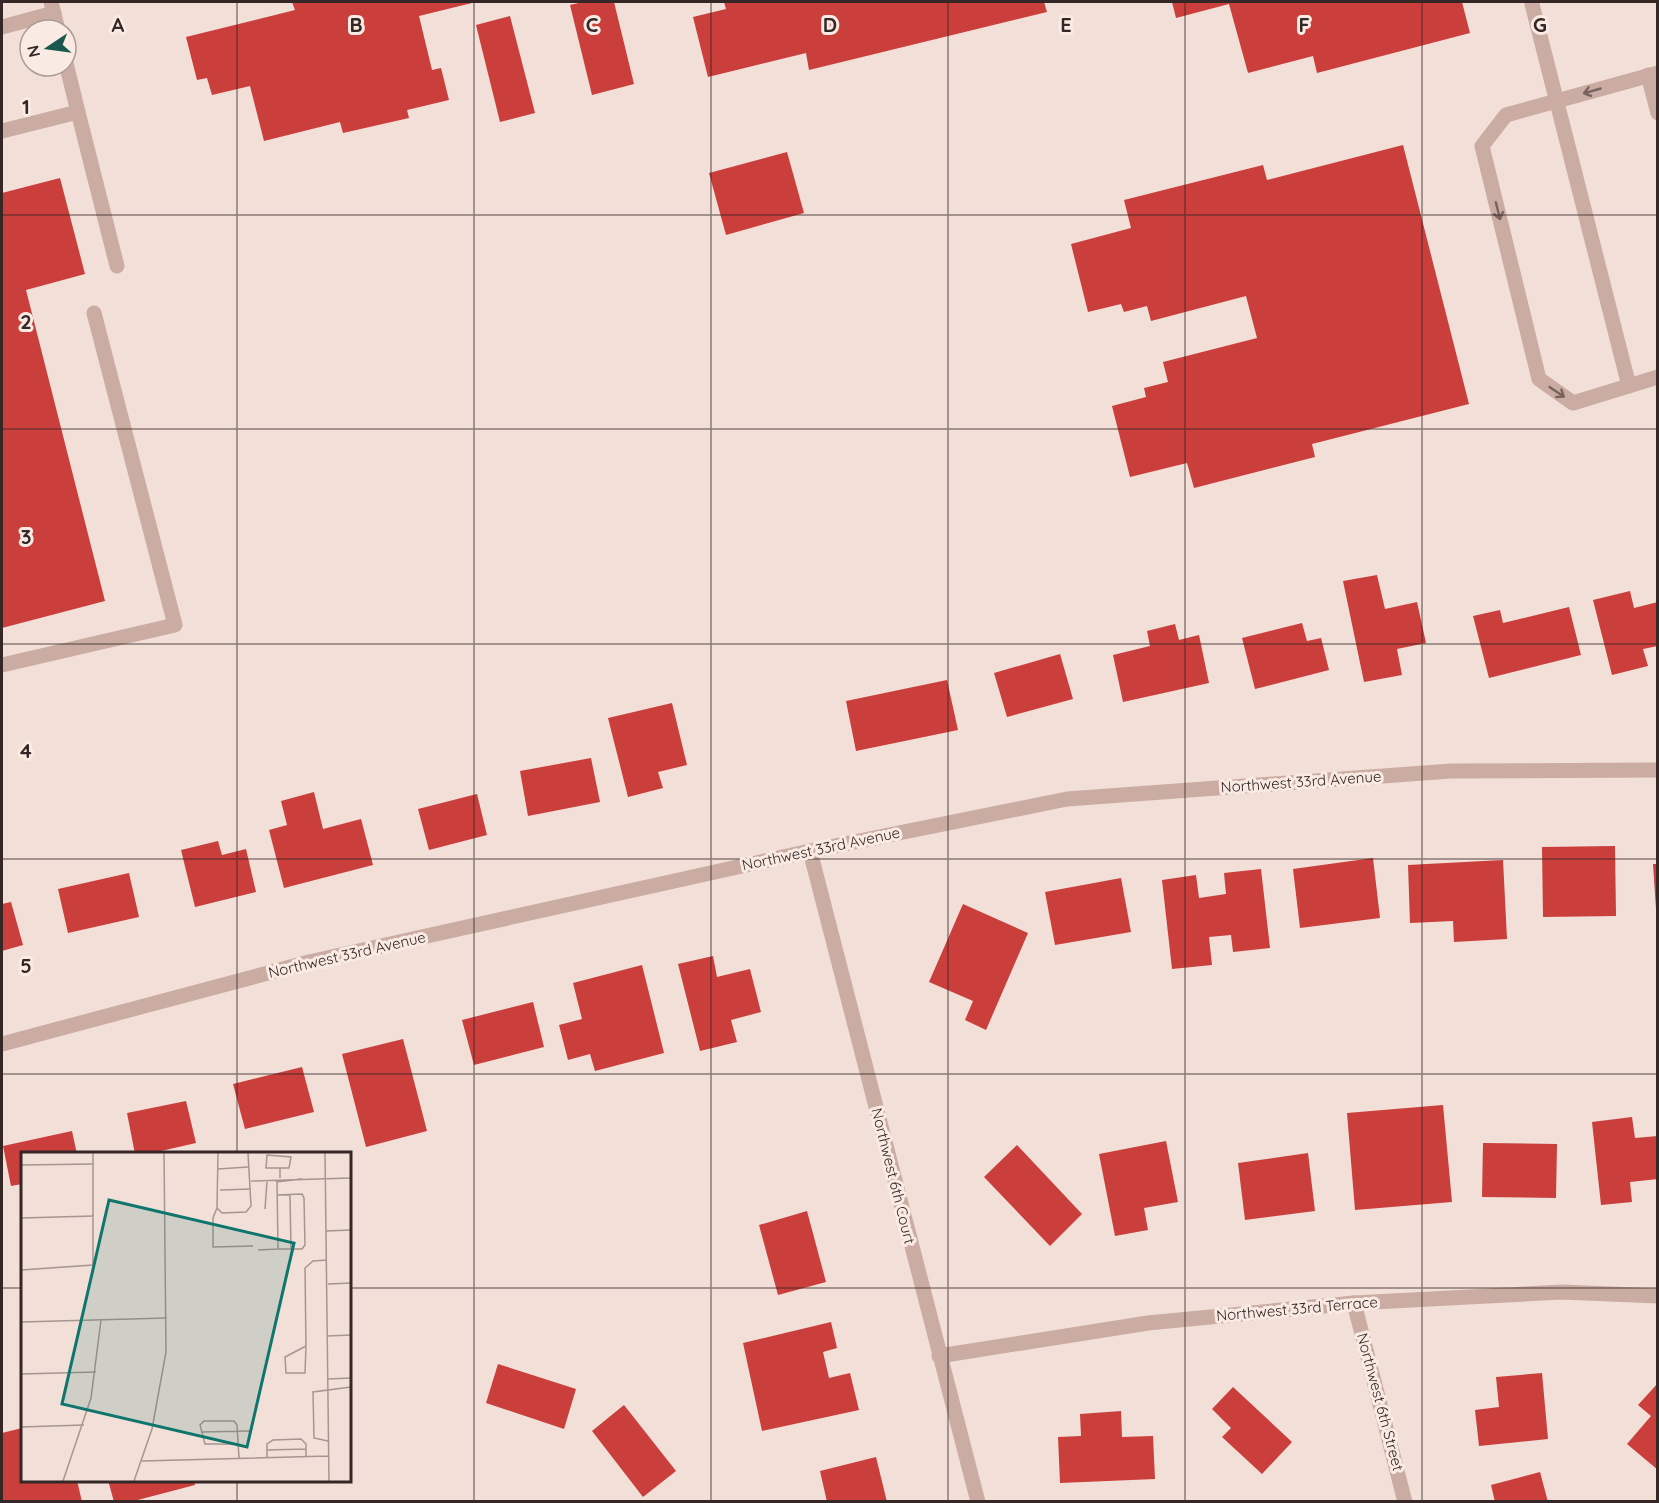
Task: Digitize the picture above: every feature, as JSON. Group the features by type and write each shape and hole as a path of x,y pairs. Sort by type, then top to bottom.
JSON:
{"street":[{"path":"1532,4 1629,386"},
{"path":"2,27 53,7"},
{"path":"1658,112 1653,74 1506,115 1482,146 1539,379 1573,403 1658,377"},
{"path":"70,78 117,266"},
{"path":"2,131 78,112"},
{"path":"2,665 175,625 94,313"},
{"name":"Northwest 33rd Avenue","path":"2,1044 309,962 810,851 1067,799 1451,771 1658,770"},
{"name":"Northwest 6th Court","path":"810,851 978,1502"},
{"name":"Northwest 33rd Terrace","path":"939,1356 1148,1323 1354,1303 1562,1292 1658,1296"},
{"name":"Northwest 6th Street","path":"1354,1303 1405,1502"}],"building":[{"path":"292,2 476,2 419,16 432,70 441,68 449,100 407,110 409,118 343,133 340,122 264,141 250,86 212,95 207,78 197,80 186,37 295,10"},
{"path":"583,2 614,2 634,84 592,95 570,5"},
{"path":"724,2 1044,2 1047,12 809,70 806,53 708,77 693,17 726,9"},
{"path":"1172,2 1462,2 1470,33 1317,73 1313,56 1248,73 1229,4 1176,18"},
{"path":"510,16 535,113 500,122 476,25"},
{"path":"1403,145 1469,404 1312,444 1315,457 1194,488 1187,463 1130,477 1112,406 1146,397 1144,388 1168,382 1163,362 1257,338 1246,296 1151,321 1147,306 1124,312 1121,304 1088,312 1071,244 1131,228 1124,200 1263,165 1267,180"},
{"path":"787,152 804,213 726,235 709,173"},
{"path":"60,178 85,274 26,290 105,601 2,628 2,193"},
{"path":"1377,575 1385,609 1417,602 1426,643 1397,649 1402,675 1364,682 1343,581"},
{"path":"1630,591 1634,608 1658,602 1658,646 1643,649 1648,666 1612,675 1593,600"},
{"path":"1569,607 1581,655 1489,678 1473,616 1500,610 1503,623"},
{"path":"1302,623 1307,641 1321,638 1329,670 1255,689 1242,638"},
{"path":"1175,624 1179,640 1199,635 1209,683 1123,702 1113,655 1150,646 1147,631"},
{"path":"1060,654 1073,699 1007,717 994,673"},
{"path":"947,680 958,730 856,751 846,701"},
{"path":"672,703 687,765 658,772 663,788 628,797 608,718"},
{"path":"591,758 600,802 528,816 520,771"},
{"path":"314,792 323,829 361,819 373,865 284,888 269,830 287,825 281,801"},
{"path":"477,794 487,835 429,850 418,809"},
{"path":"218,841 222,855 246,849 256,892 195,907 181,850"},
{"path":"1615,846 1616,916 1543,917 1542,847"},
{"path":"1373,858 1380,918 1300,928 1293,869"},
{"path":"1503,860 1507,939 1454,942 1453,921 1410,923 1408,865"},
{"path":"1653,864 1658,864 1658,909 1656,909"},
{"path":"1261,869 1270,948 1233,952 1231,935 1209,937 1212,965 1172,969 1162,880 1196,875 1199,898 1226,894 1224,873"},
{"path":"129,873 139,917 68,933 58,889"},
{"path":"1121,878 1131,932 1055,945 1045,892"},
{"path":"11,902 23,945 2,951 2,904"},
{"path":"963,904 1028,933 986,1030 965,1020 973,1001 929,982"},
{"path":"713,956 717,977 750,969 761,1012 731,1020 737,1042 700,1051 678,964"},
{"path":"642,965 664,1053 595,1071 590,1054 568,1060 559,1025 582,1019 573,983"},
{"path":"533,1002 544,1047 474,1065 462,1020"},
{"path":"403,1039 427,1131 366,1147 342,1054"},
{"path":"302,1067 314,1112 245,1129 233,1084"},
{"path":"186,1101 196,1143 157,1152 135,1152 127,1113"},
{"path":"1443,1105 1452,1202 1355,1210 1347,1113"},
{"path":"1632,1117 1635,1138 1658,1136 1658,1179 1630,1182 1632,1202 1601,1205 1592,1122"},
{"path":"72,1131 77,1152 21,1152 21,1184 11,1186 3,1146"},
{"path":"1166,1141 1178,1202 1144,1208 1148,1230 1115,1236 1099,1154"},
{"path":"1483,1143 1557,1144 1556,1198 1482,1197"},
{"path":"1017,1145 1082,1214 1050,1246 984,1177"},
{"path":"1308,1153 1315,1211 1245,1220 1238,1163"},
{"path":"807,1211 826,1282 778,1295 759,1225"},
{"path":"831,1322 837,1348 823,1352 829,1378 850,1373 859,1410 762,1431 743,1343"},
{"path":"498,1364 576,1389 564,1429 486,1403"},
{"path":"1542,1373 1548,1439 1479,1446 1475,1410 1499,1407 1496,1377"},
{"path":"1658,1383 1658,1470 1627,1444 1651,1416 1638,1405"},
{"path":"1233,1387 1292,1442 1262,1474 1222,1437 1231,1428 1212,1409"},
{"path":"624,1405 676,1471 643,1497 592,1431"},
{"path":"1121,1411 1122,1437 1153,1436 1155,1479 1060,1483 1058,1437 1081,1436 1080,1414"},
{"path":"21,1428 21,1482 77,1482 82,1502 2,1502 2,1433"},
{"path":"876,1457 887,1502 827,1502 820,1471"},
{"path":"1540,1472 1548,1502 1495,1502 1491,1485"},
{"path":"109,1482 194,1482 195,1485 130,1502 114,1502"}]}
